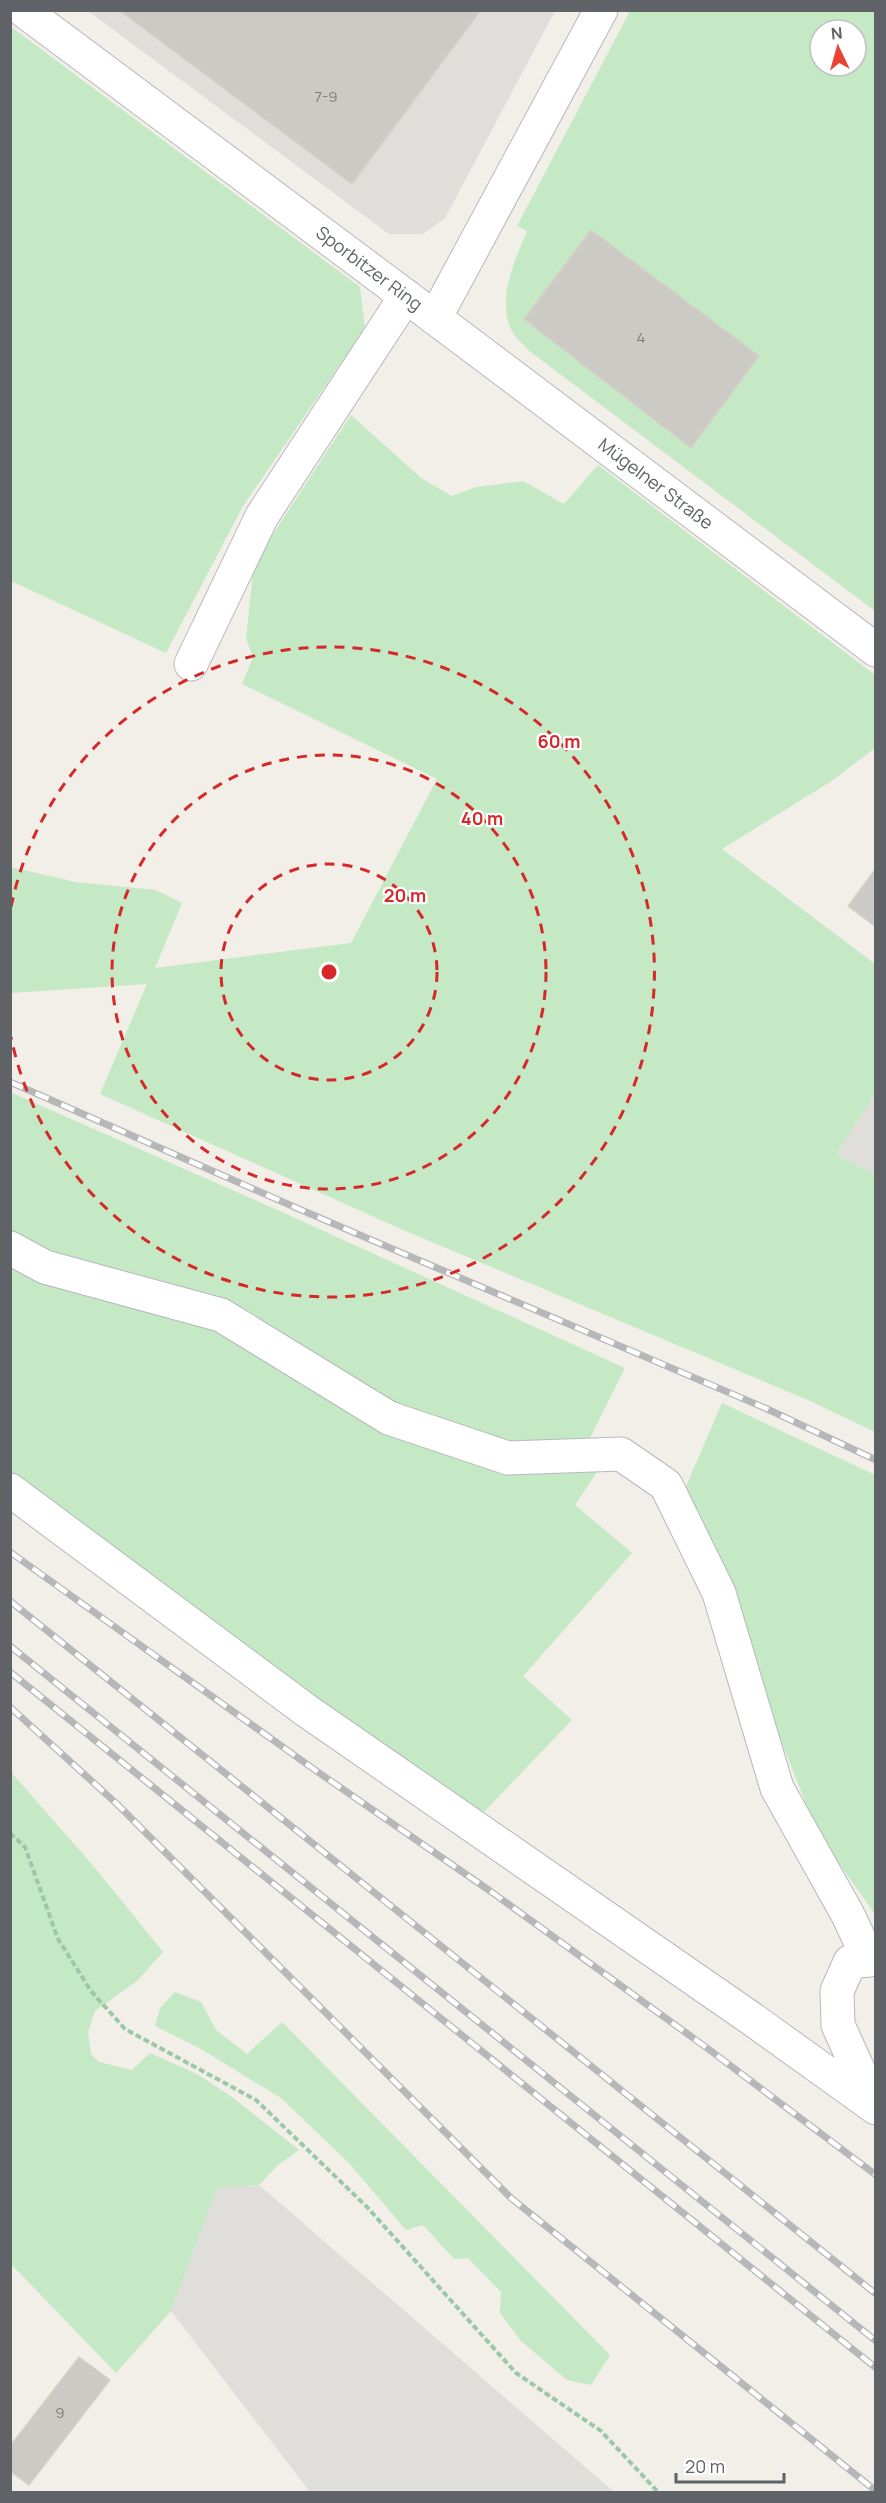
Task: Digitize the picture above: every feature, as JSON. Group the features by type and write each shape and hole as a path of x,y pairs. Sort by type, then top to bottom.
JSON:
{"street":[{"name":"Sporbitzer Ring","path":"23,10 435,318 602,10"},
{"path":"191,664 262,516 405,296"},
{"name":"Mügelner Straße","path":"435,318 876,650"},
{"path":"10,1248 45,1267 221,1315 389,1418 508,1458 621,1454 666,1485 719,1593 777,1788 872,1960 850,1962 837,1991 838,2025 876,2107"},
{"path":"10,1490 307,1711 876,2107"}],"path":[{"path":"10,1833 25,1848 58,1939 91,1991 125,2029 255,2100 367,2207 516,2373 601,2431 658,2493"}],"shaded area":[{"path":"88,11 555,11 445,218 423,234 389,234"},
{"path":"875,1094 875,1174 836,1154"},
{"path":"259,2185 614,2492 310,2492 171,2311 217,2188"}],"green space":[{"path":"630,11 875,11 875,611 528,350 515,336 507,315 507,290 527,231 517,226"},
{"path":"10,26 360,287 365,328 243,506 166,653 11,581"},
{"path":"351,415 421,478 452,496 476,487 523,481 564,504 598,465 875,675 875,748 830,782 722,849 875,964 875,1094 836,1154 875,1174 875,1432 808,1400 401,1229 100,1094 147,984 11,993 11,867 75,882 156,890 182,903 155,968 351,943 437,779 242,684 253,657 246,639 254,563"},
{"path":"10,1092 273,1208 625,1368 580,1458 603,1463 575,1505 632,1553 523,1676 572,1720 481,1815 11,1483"},
{"path":"722,1403 875,1475 875,1914 818,1834 683,1493"},
{"path":"11,1772 96,1869 163,1952 137,1981 95,2011 88,2032 91,2054 99,2062 132,2070 150,2053 197,2074 232,2097 299,2150 278,2165 259,2185 217,2188 171,2311 116,2373 11,2264"},
{"path":"175,1992 201,2002 216,2030 247,2054 282,2022 610,2355 591,2385 567,2380 521,2341 500,2313 501,2292 468,2258 454,2259 423,2225 406,2230 348,2162 281,2098 201,2049 155,2026 160,2008"}],"building":[{"path":"119,10 481,10 352,184"},
{"path":"591,230 759,356 691,448 524,319"},
{"path":"876,868 876,927 848,906"},
{"path":"79,2357 110,2380 29,2485 10,2471 10,2446"}],"railway":[{"path":"10,1082 299,1209 765,1408 876,1460"},
{"path":"10,1552 315,1770 493,1893 707,2048 876,2175"},
{"path":"10,1601 876,2294"},
{"path":"10,1646 876,2341"},
{"path":"10,1672 876,2368"},
{"path":"10,1707 117,1804 511,2198 876,2491"}]}
